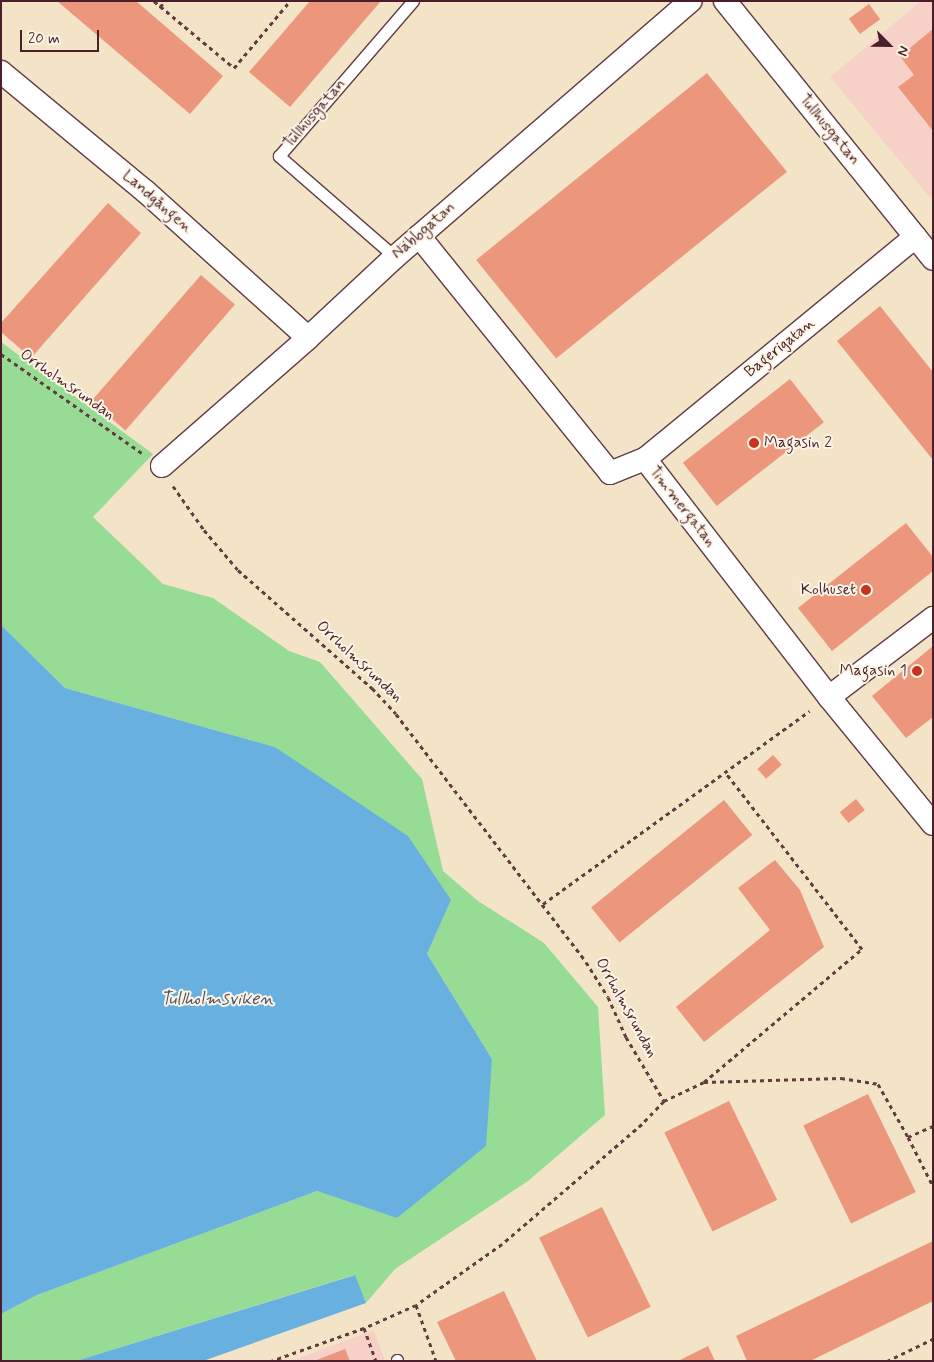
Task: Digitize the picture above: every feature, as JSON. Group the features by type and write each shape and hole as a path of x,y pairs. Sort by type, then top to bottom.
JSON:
{"street":[{"name":"Näbbgatan","path":"162,466 308,338 395,257 691,1"},
{"name":"Tullhusgatan","path":"725,1 933,259"},
{"name":"Landgången","path":"1,72 146,191 308,338"},
{"name":"Timmergatan","path":"419,236 610,473 645,459 829,697 933,824"},
{"name":"Bagerigatan","path":"645,459 916,237"},
{"path":"829,697 933,618"}],"lane":[{"name":"Tullhusgatan","path":"395,257 278,156 413,1"}],"path":[{"path":"154,1 234,68 290,1"},
{"path":"160,7 165,1"},
{"name":"Orrholmsrundan","path":"1,354 162,466 185,504 226,557 372,688 390,708 543,904 608,997 626,1037 664,1100"},
{"path":"543,904 829,697"},
{"path":"271,1361 364,1328 416,1304 502,1244 642,1124 664,1100 704,1082 862,949 725,772"},
{"path":"704,1082 841,1078 878,1084 908,1136 933,1186"},
{"path":"908,1136 933,1126"},
{"path":"416,1304 436,1361"},
{"path":"364,1328 376,1361"},
{"path":"887,1361 933,1339"}],"shaded area":[{"path":"921,1 933,1 933,201 830,77"},
{"path":"374,1330 385,1361 291,1361"}],"green space":[{"path":"1,342 153,454 93,517 163,584 213,598 289,651 320,662 422,779 443,871 478,901 544,943 598,1007 605,1115 528,1181 395,1269 366,1303 354,1275 76,1361 1,1361 1,1314 37,1295 317,1191 398,1218 492,1059 427,954 451,900 275,747 65,688 1,625"}],"water":[{"name":"Tullholmsviken","path":"1,625 65,688 275,747 408,836 451,900 427,954 492,1059 486,1146 397,1218 317,1191 37,1295 1,1314"},
{"path":"355,1275 366,1303 203,1361 76,1361"}],"building":[{"path":"57,1 136,1 223,76 190,114"},
{"path":"310,1 381,1 290,107 249,72"},
{"path":"869,4 880,19 860,34 849,19"},
{"path":"933,29 933,131 898,87 914,75 900,56"},
{"path":"707,73 787,172 556,359 476,260"},
{"path":"108,203 141,233 31,358 1,332 1,323"},
{"path":"201,275 235,305 125,431 91,401"},
{"path":"880,306 933,372 933,460 837,341"},
{"name":"Magasin 2","path":"790,379 824,422 717,506 683,463"},
{"name":"Kolhuset","path":"906,523 933,557 933,571 832,651 798,608"},
{"name":"Magasin 1","path":"933,646 933,717 906,738 872,696"},
{"path":"773,755 782,765 766,779 757,769"},
{"path":"856,799 865,810 848,823 840,812"},
{"path":"724,800 752,835 619,943 591,908"},
{"path":"775,860 800,890 824,947 704,1042 676,1007 770,930 738,888"},
{"path":"868,1094 916,1192 851,1224 803,1126"},
{"path":"729,1101 777,1200 713,1231 664,1133"},
{"path":"602,1207 651,1307 588,1337 539,1238"},
{"path":"933,1241 933,1301 810,1361 747,1361 736,1336"},
{"path":"504,1291 537,1361 456,1361 437,1322"},
{"path":"708,1346 715,1361 678,1361"},
{"path":"345,1349 350,1361 314,1361"}],"place":[{"name":"Magasin 2","path":"754,443"},
{"name":"Kolhuset","path":"866,590"},
{"name":"Magasin 1","path":"917,671"}]}
